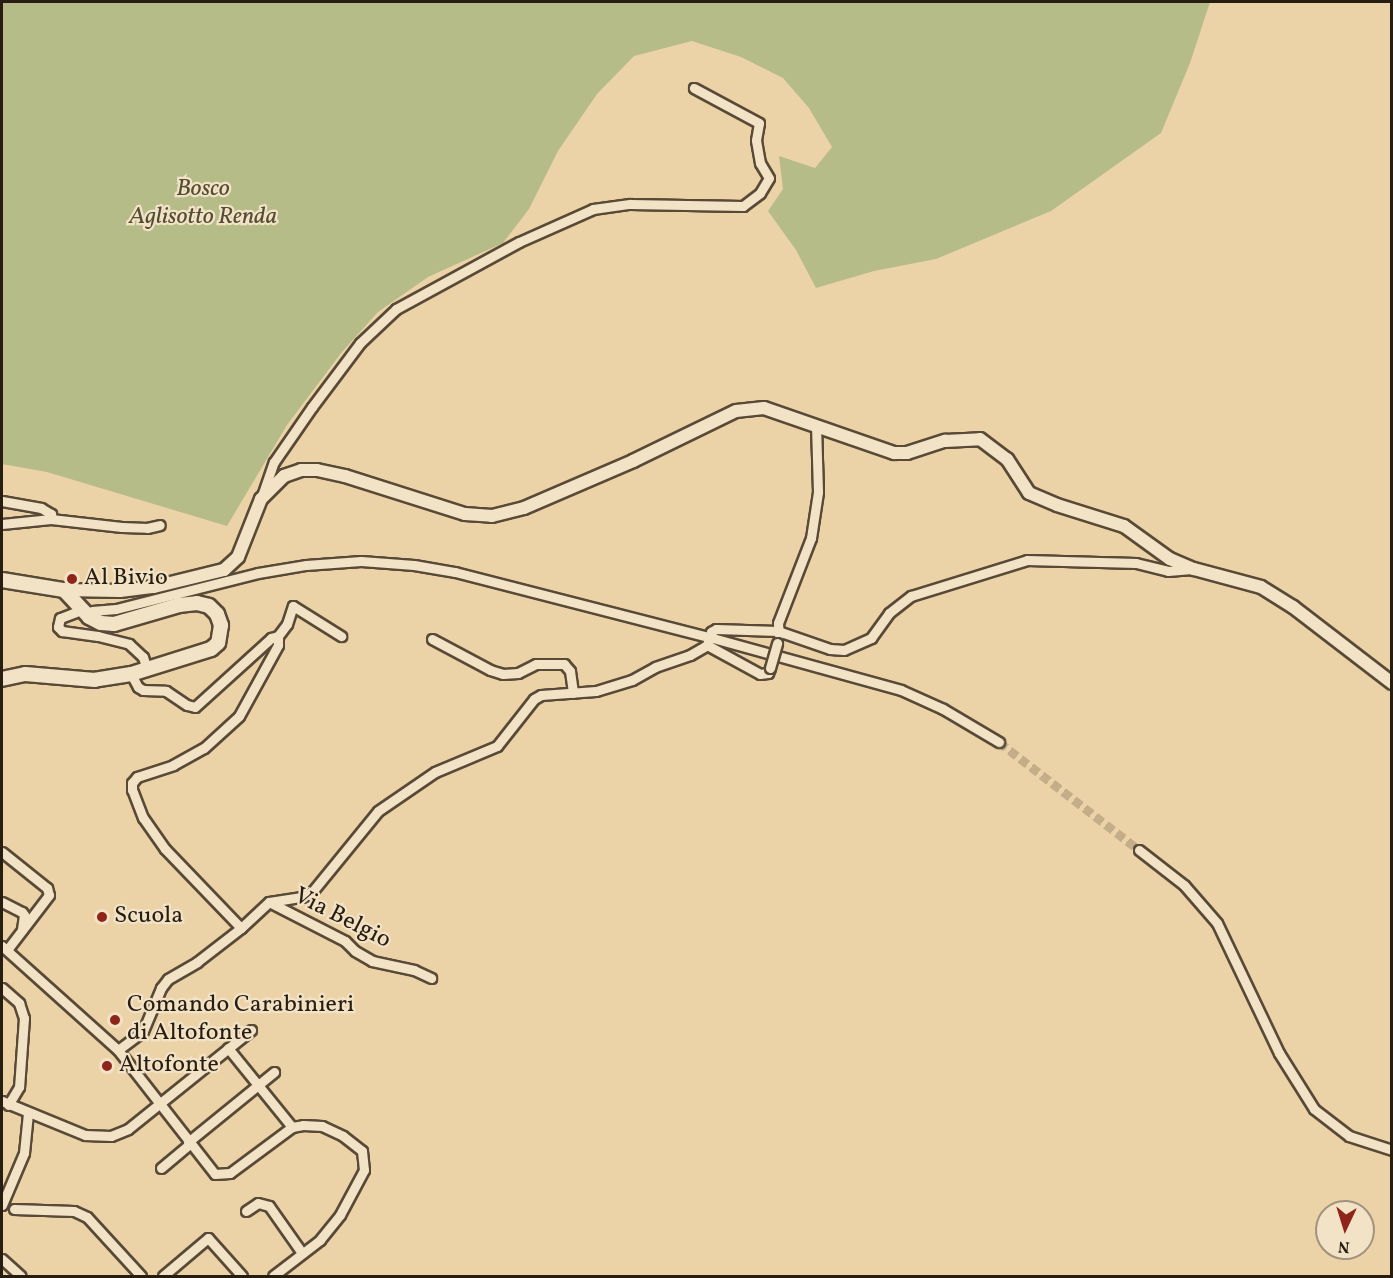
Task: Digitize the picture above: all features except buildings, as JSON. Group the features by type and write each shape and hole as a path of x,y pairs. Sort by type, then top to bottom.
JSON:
{"main road":[{"path":"2,580 64,590 89,617 100,623 114,624 179,605 197,603 209,606 217,614 222,625 221,635 211,649 131,674 110,679 25,674 2,679"}],"street":[{"path":"64,590 120,591 154,587 224,570 234,562 241,551 274,462 360,343 396,309 519,242 593,209 630,204 743,206 760,194 769,178 760,163 756,140 759,123 694,88"},
{"path":"261,499 284,476 301,470 317,470 465,514 492,516 514,512 585,482 736,411 755,407 772,409 894,453 907,453 945,441 980,439 1007,459 1029,493 1057,505 1124,526 1170,559 1194,569 1261,587 1293,607 1392,683"},
{"path":"708,641 760,674 768,673 771,668 777,643 778,623 811,538 818,492 816,425"},
{"path":"2,501 41,508 51,514 51,519"},
{"path":"2,524 51,519 122,527 147,528 160,525"},
{"path":"118,1050 143,1030 161,988 168,979 197,962 241,928 269,902 302,897 312,891 378,811 435,772 497,746 534,699 550,693 573,693 614,687 708,641 711,632 716,629 778,631 830,650 844,650 871,638 889,614 911,596 1027,560 1136,563 1168,571 1194,569"},
{"path":"92,611 116,609 258,573 306,565 387,562 455,572 708,641 901,690 943,709 999,742"},
{"path":"241,928 165,849 142,818 132,786 137,777 173,765 204,748 239,716 278,645 278,636 287,624 293,606 341,636"},
{"path":"76,612 60,618 58,627 62,631 98,636 129,644 143,657 147,669"},
{"path":"131,674 138,687 143,690 166,691 187,705 195,707 271,638 278,636"},
{"path":"432,639 490,670 503,674 518,673 536,664 564,664 570,670 573,693"},
{"path":"1139,850 1184,885 1217,924 1279,1053 1314,1109 1350,1136 1392,1150"},
{"path":"2,852 49,893 47,901 4,948 118,1050 211,1172 219,1175 230,1173 292,1127 316,1125 343,1136 362,1151 365,1162 355,1191 340,1215 320,1240 273,1276"},
{"path":"2,902 22,912 24,915 22,930"},
{"name":"Via Belgio","path":"269,902 345,941 355,951 372,961 414,970 431,978"},
{"path":"2,988 19,1003 24,1018 19,1087 5,1103 97,1137 111,1136 128,1129 251,1030"},
{"path":"228,1048 292,1127"},
{"path":"161,1168 274,1072"},
{"path":"28,1113 24,1153 4,1205 79,1212 87,1217 141,1276"},
{"path":"246,1211 258,1203 269,1206 302,1253"},
{"path":"163,1276 208,1238 242,1276"},
{"path":"2,1258 21,1276"}],"green space":[{"name":"Bosco Aglisotto Renda","path":"2,2 1210,2 1190,63 1161,133 1051,211 936,259 874,271 816,288 796,250 768,211 783,189 779,156 815,168 832,147 809,108 783,78 741,57 692,41 634,56 597,94 558,151 529,209 503,243 428,277 378,312 342,352 287,425 227,526 47,472 2,464"}],"tunnel":[{"path":"999,742 1139,850"}],"place":[{"name":"Al Bivio","path":"72,579"},
{"name":"Scuola","path":"102,917"},
{"name":"Comando Carabinieri di Altofonte","path":"115,1020"},
{"name":"Altofonte","path":"107,1066"}]}
